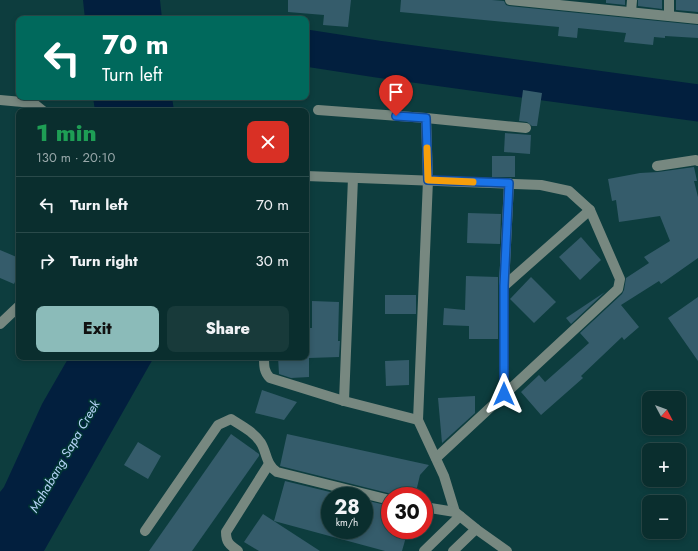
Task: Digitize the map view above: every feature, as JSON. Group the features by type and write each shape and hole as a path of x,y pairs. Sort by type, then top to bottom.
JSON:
{"street":[{"path":"510,0 582,4 631,12 698,19"},
{"path":"631,12 632,0"},
{"path":"669,0 669,16"},
{"path":"0,100 34,103 40,108"},
{"path":"318,110 426,118 526,128"},
{"path":"426,118 428,180 418,420 444,476 458,514"},
{"path":"657,166 696,160 698,161"},
{"path":"309,176 542,185 570,191 590,210 620,279 618,289 436,458"},
{"path":"344,401 353,178"},
{"path":"504,394 504,286 509,183"},
{"path":"504,286 590,210"},
{"path":"0,324 16,309"},
{"path":"264,360 266,374 270,378 344,401 418,420"},
{"path":"145,531 218,425 231,419 250,430 261,442 269,464 273,470 381,498"},
{"path":"238,551 230,546 226,539 226,532 269,464"},
{"path":"433,509 458,514 507,551"},
{"path":"424,551 458,514"},
{"path":"453,551 476,529"}],"water":[{"path":"83,0 160,0 162,16 85,16"},
{"path":"93,100 172,100 174,108 95,108"},
{"name":"Mahabang Sapa Creek","path":"67,360 152,360 44,551 0,551 0,492 4,487 42,404"}],"building":[{"path":"288,0 351,0 348,27 323,25 324,15 288,12"},
{"path":"401,0 504,1 506,5 509,6 698,25 698,38 665,36 665,38 654,37 653,45 624,42 626,33 578,28 577,38 558,36 559,27 400,12"},
{"path":"606,0 625,0 625,5 606,3"},
{"path":"638,0 662,0 662,9 638,6"},
{"path":"676,0 698,0 698,12 676,10"},
{"path":"523,90 542,93 537,126 532,126 527,122 519,121"},
{"path":"505,133 531,135 530,154 504,152"},
{"path":"492,156 515,156 515,177 492,177"},
{"path":"694,167 697,181 694,181 698,197 698,258 661,284 659,281 621,305 639,327 624,340 622,337 581,376 583,378 541,415 521,392 539,375 545,382 589,343 580,333 622,294 626,278 649,263 644,257 670,241 660,216 619,222 616,200 612,201 608,179 640,173"},
{"path":"468,213 501,214 500,244 467,243"},
{"path":"581,237 601,260 580,280 559,257"},
{"path":"0,250 16,257 16,280 14,284 0,278"},
{"path":"466,276 498,277 498,339 469,339 469,326 443,325 444,308 465,310"},
{"path":"531,277 556,302 534,323 510,299"},
{"path":"605,292 571,324 566,318"},
{"path":"385,295 416,295 416,314 385,314"},
{"path":"698,297 698,361 668,318"},
{"path":"312,301 339,302 339,357 309,358 309,328 312,328"},
{"path":"278,360 309,360 309,377 291,378 279,374"},
{"path":"409,360 409,385 386,386 385,361"},
{"path":"262,390 297,402 284,420 255,413"},
{"path":"475,396 475,413 442,443 438,398"},
{"path":"231,434 259,454 259,456 192,551 149,551"},
{"path":"287,434 429,465 420,475 417,487 381,487 381,491 373,489 373,487 364,487 280,466"},
{"path":"138,442 161,456 148,479 124,465"},
{"path":"285,481 321,490 321,534 274,521"},
{"path":"373,502 381,504 381,539 405,539 402,551 385,551 341,539 373,539"},
{"path":"263,514 320,551 259,551 244,542"}],"waterway":[{"path":"309,48 698,103"}],"slow traffic":[{"path":"427,148 428,180 473,182"}],"route":[{"path":"396,116 426,118 428,180 509,183 504,286 504,394"}]}
